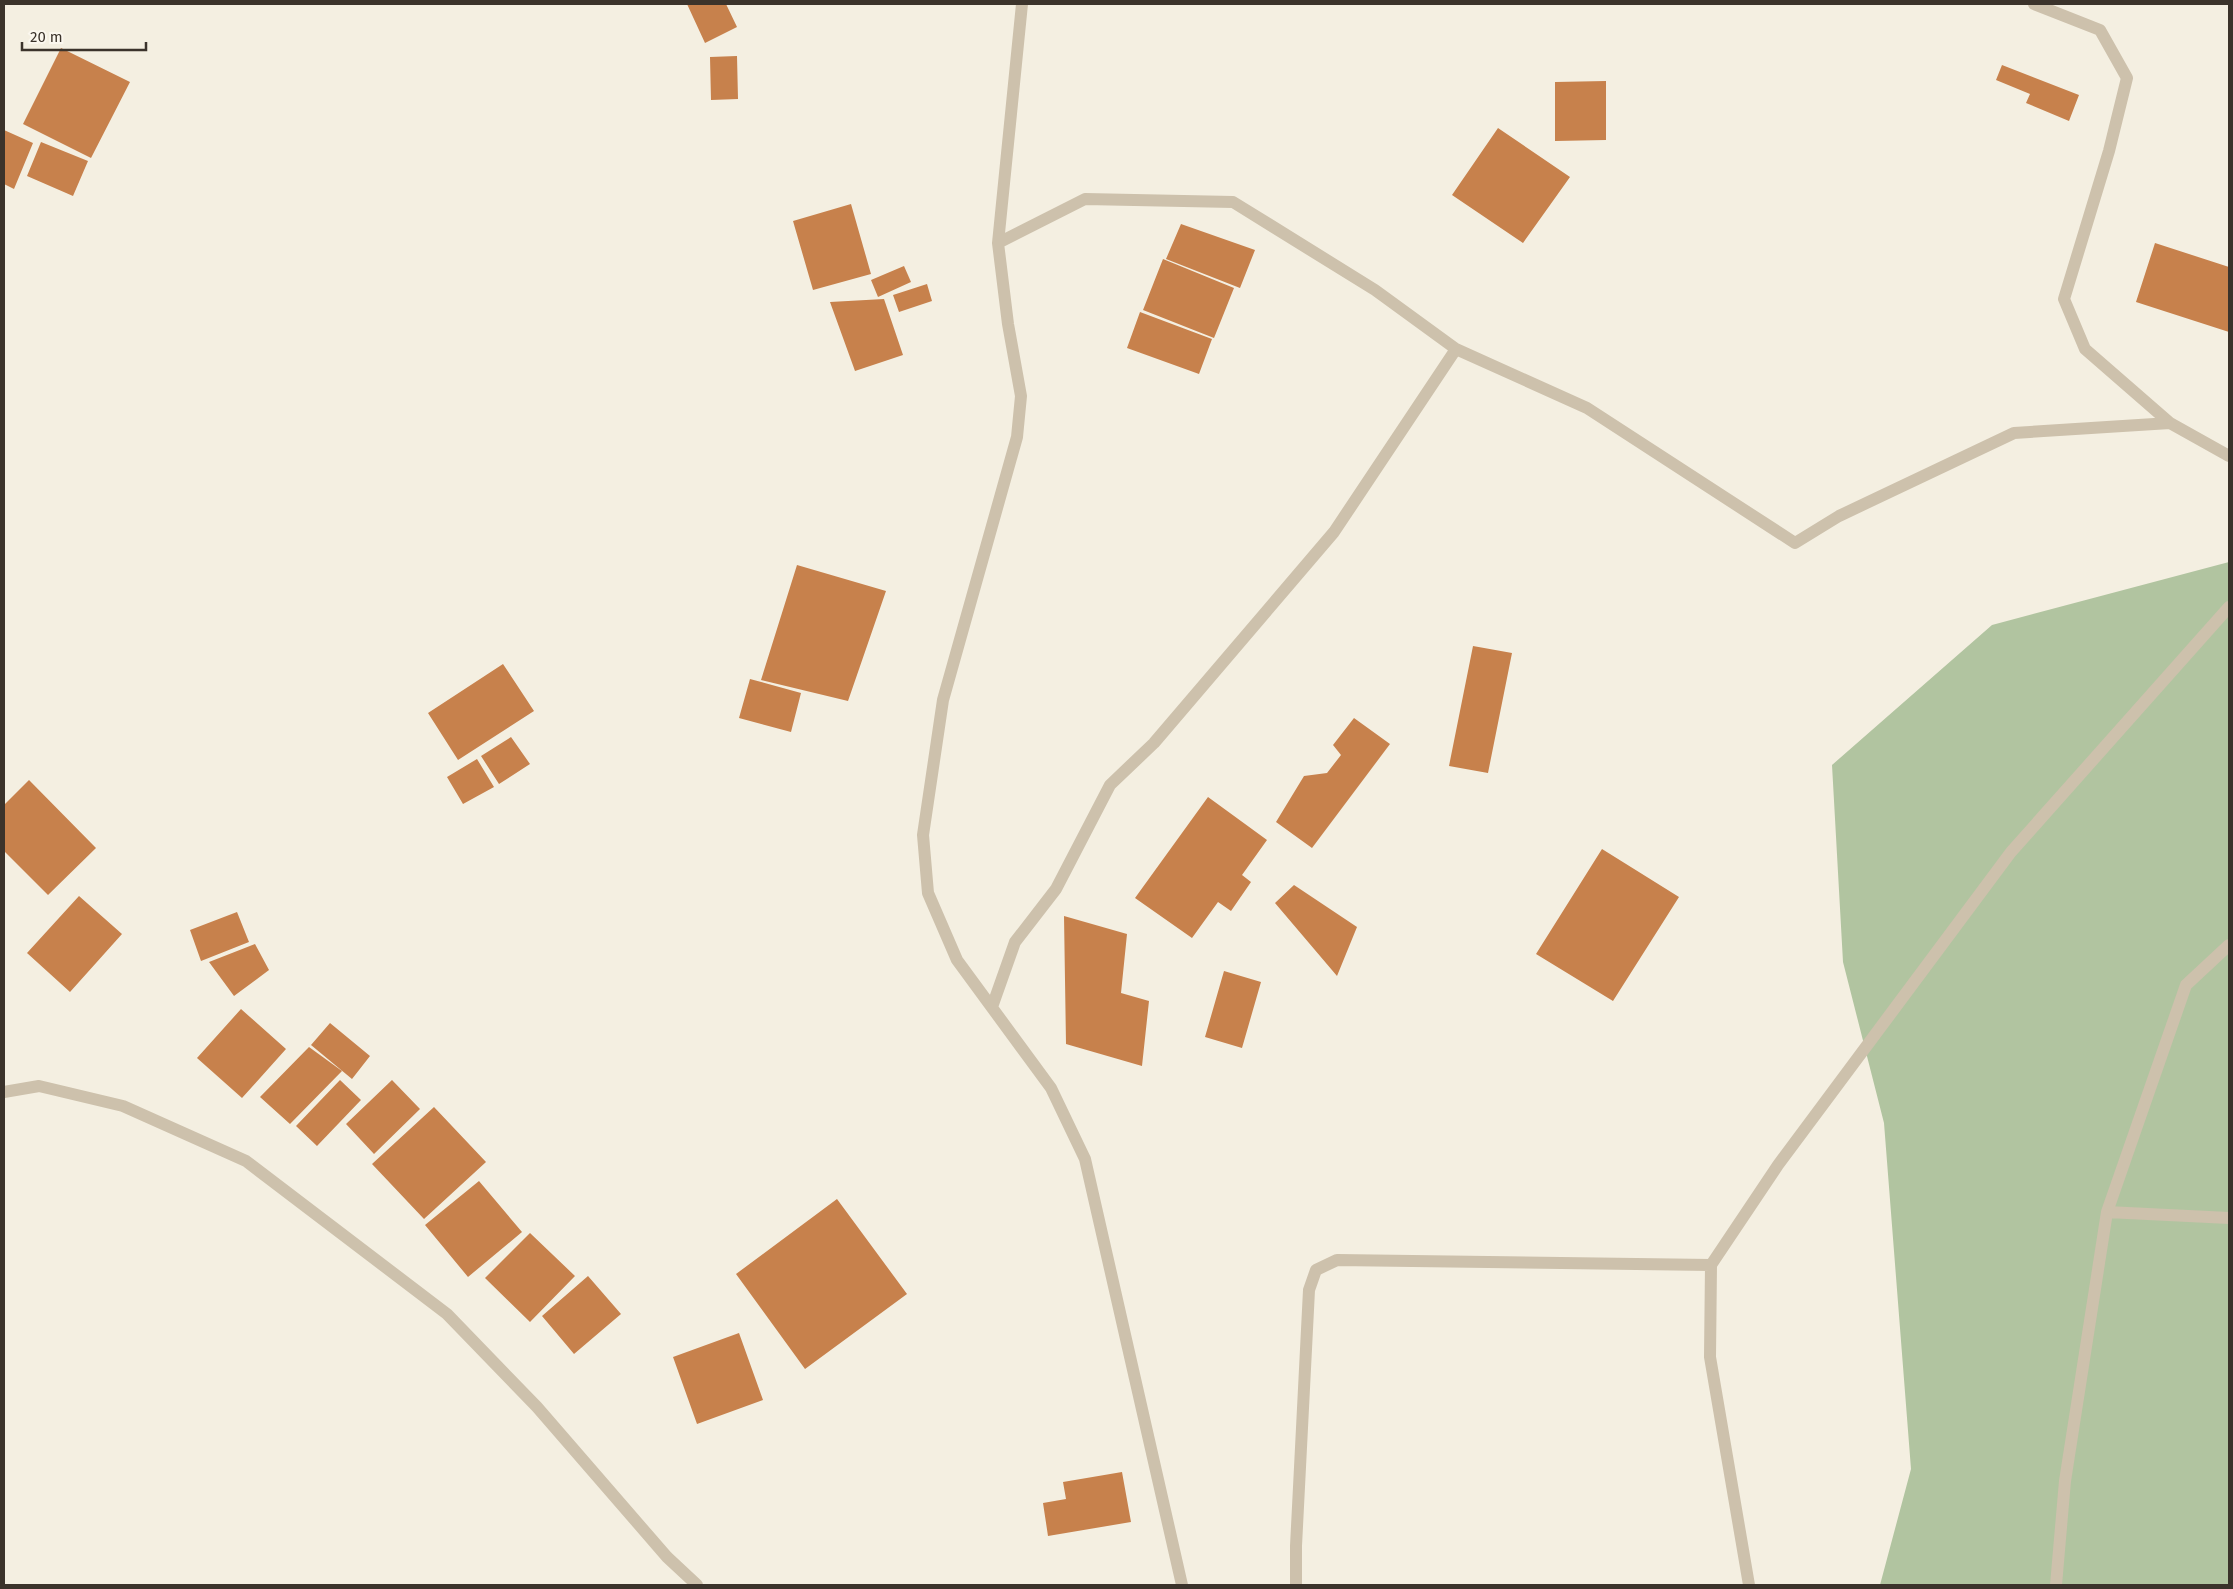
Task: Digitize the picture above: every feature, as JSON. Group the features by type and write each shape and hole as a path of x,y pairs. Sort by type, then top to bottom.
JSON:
{"street":[{"path":"1022,4 998,243 1008,324 1021,396 1017,437 943,700 923,836 928,892 957,960 1051,1088 1085,1159 1182,1585"},
{"path":"2034,4 2100,30 2127,78 2109,151 2064,299 2085,349 2170,423 2229,456"},
{"path":"998,243 1085,199 1233,202 1375,290 1456,349 1587,408 1795,542 1839,516 2014,433 2170,423"},
{"path":"992,1007 1015,942 1056,889 1110,785 1154,743 1334,532 1456,349"},
{"path":"1749,1585 1710,1357 1711,1265 1778,1165 2011,852 2229,606"},
{"path":"2056,1585 2064,1481 2107,1212 2186,985 2229,945"},
{"path":"4,1092 39,1086 123,1106 246,1161 447,1314 537,1407 667,1557 697,1585"},
{"path":"2107,1212 2229,1218"},
{"path":"1296,1585 1296,1546 1309,1290 1316,1270 1338,1260 1711,1265"}],"green space":[{"path":"2229,562 2229,1585 1880,1585 1911,1469 1884,1123 1843,962 1832,765 1992,625"}],"building":[{"path":"687,4 726,4 737,27 705,43"},
{"path":"61,48 130,82 91,158 23,124"},
{"path":"737,56 738,99 711,100 710,57"},
{"path":"2002,65 2079,95 2069,121 2026,103 2030,94 1996,80"},
{"path":"1606,81 1606,140 1555,141 1555,82"},
{"path":"1498,128 1570,177 1523,243 1452,195"},
{"path":"4,130 33,143 14,189 4,184"},
{"path":"41,142 88,161 73,196 27,176"},
{"path":"851,204 871,274 813,290 793,221"},
{"path":"1181,224 1255,250 1240,288 1166,259"},
{"path":"2155,243 2229,267 2229,332 2136,302"},
{"path":"1163,259 1234,288 1214,338 1143,310"},
{"path":"904,266 911,282 878,297 871,280"},
{"path":"927,284 932,301 899,312 893,295"},
{"path":"884,299 903,355 855,371 830,302"},
{"path":"1140,312 1212,339 1199,374 1127,348"},
{"path":"797,565 886,591 848,701 761,680"},
{"path":"1473,646 1512,653 1488,773 1449,766"},
{"path":"503,664 534,711 458,760 428,713"},
{"path":"750,679 801,693 791,732 739,718"},
{"path":"1354,718 1390,744 1312,848 1276,822 1304,776 1327,773 1341,755 1333,745"},
{"path":"511,737 530,764 499,784 481,756"},
{"path":"477,759 494,787 463,804 447,777"},
{"path":"29,780 96,848 48,895 4,851 4,805"},
{"path":"1208,797 1267,840 1242,875 1251,882 1231,911 1218,902 1192,938 1135,898"},
{"path":"1602,849 1679,897 1613,1001 1536,954"},
{"path":"1294,885 1357,927 1337,976 1275,903"},
{"path":"79,896 122,934 70,992 27,953"},
{"path":"237,912 249,942 201,961 190,930"},
{"path":"1064,916 1127,934 1121,993 1149,1001 1142,1066 1066,1044"},
{"path":"255,944 269,970 234,996 209,962"},
{"path":"1224,971 1261,982 1242,1048 1205,1037"},
{"path":"241,1009 286,1049 242,1098 197,1058"},
{"path":"330,1023 370,1056 352,1079 311,1045"},
{"path":"309,1047 342,1071 290,1124 260,1097"},
{"path":"340,1080 361,1100 317,1146 296,1126"},
{"path":"392,1080 420,1109 374,1154 346,1124"},
{"path":"434,1107 486,1162 424,1219 372,1164"},
{"path":"479,1181 522,1232 468,1277 425,1225"},
{"path":"837,1199 907,1294 805,1369 736,1274"},
{"path":"530,1233 575,1276 530,1322 485,1278"},
{"path":"588,1276 621,1314 574,1354 542,1316"},
{"path":"739,1333 763,1400 697,1424 673,1357"},
{"path":"1122,1472 1131,1522 1048,1536 1043,1503 1066,1499 1063,1482"}]}
